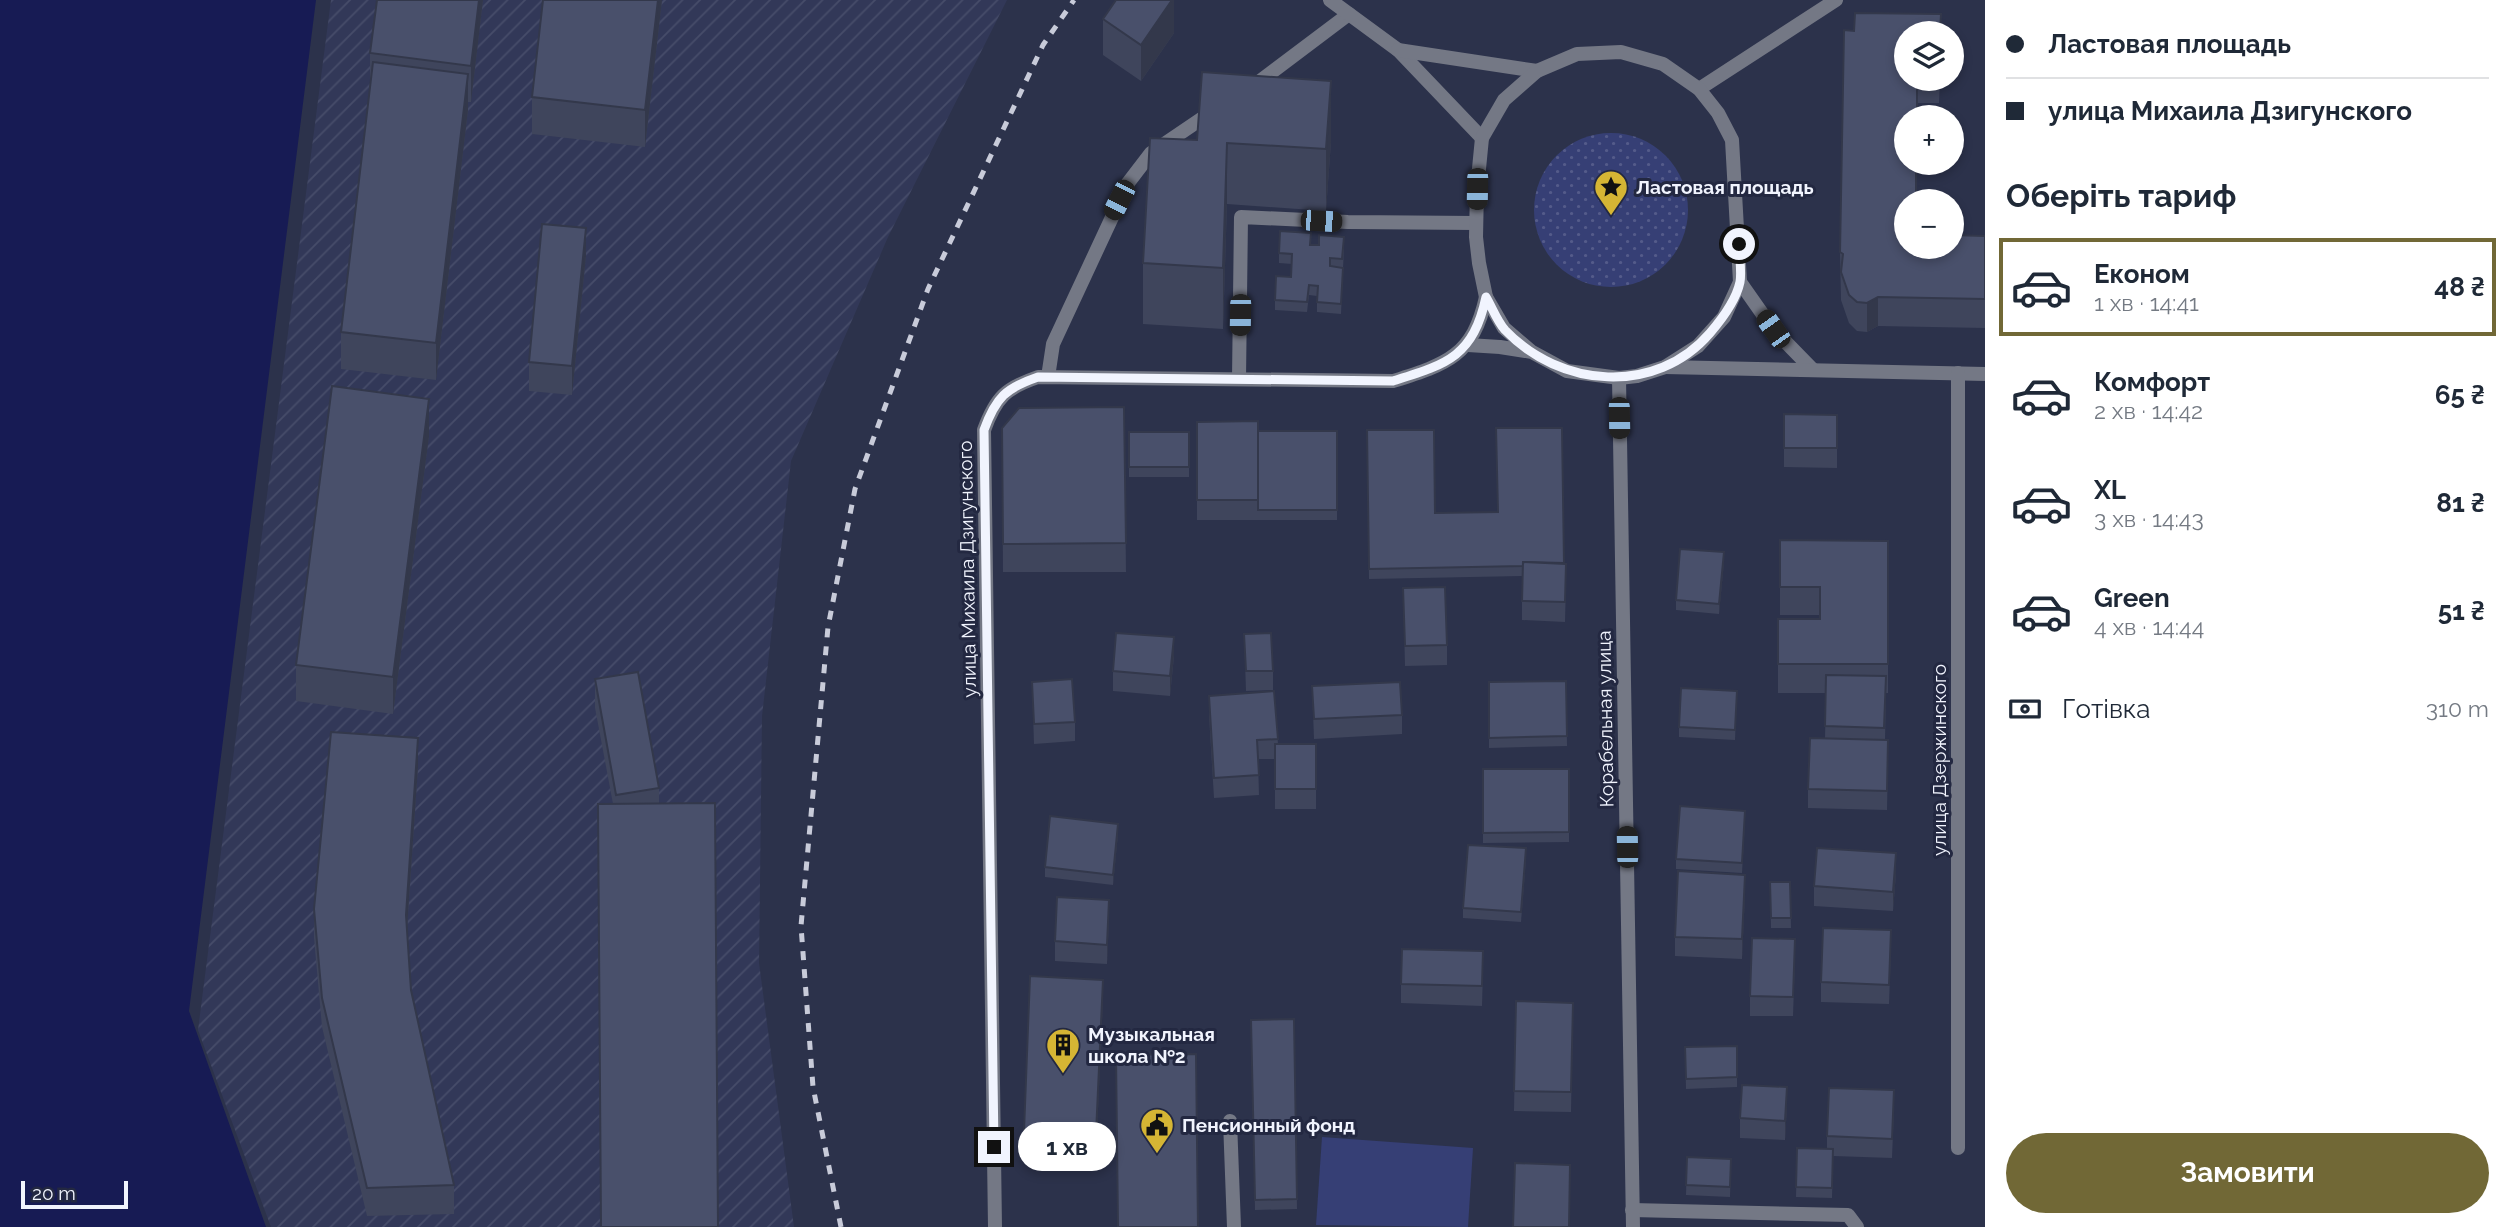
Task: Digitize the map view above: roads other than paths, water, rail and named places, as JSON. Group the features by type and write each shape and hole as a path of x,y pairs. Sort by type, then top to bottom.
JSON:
{"street":[{"path":"1330,0 1398,50 1482,138"},
{"path":"1699,89 1836,0"},
{"path":"1048,377 1053,344 1128,183 1151,153 1182,130 1235,98 1349,14"},
{"path":"1398,50 1537,71"},
{"path":"1621,52 1663,64 1699,89 1718,113 1732,140 1740,282 1724,317 1698,346 1665,367 1637,376 1619,378 1567,371 1532,352 1504,328 1486,297 1479,263 1476,223 1482,138 1504,100 1537,71 1577,54 1621,52"},
{"path":"1239,379 1241,217 1348,222 1476,223"},
{"path":"1740,282 1773,329 1812,369"},
{"path":"1486,297 1481,323 1468,345 1532,352"},
{"name":"улица Михаила Дзигунского","path":"995,1227 984,430 992,407 1014,385 1038,377 1393,381 1433,369 1468,345"},
{"path":"1665,367 1985,374"},
{"name":"улица Дзержинского","path":"1958,373 1958,1148"},
{"name":"Корабельная улица","path":"1619,378 1633,1227"},
{"path":"1230,1121 1234,1227"},
{"path":"1632,1210 1848,1215 1857,1227"}],"railway":[{"path":"841,1227 813,1087 801,926 828,627 855,489 928,289 1043,45 1074,0"}],"place":[{"name":"Ластовая площадь","path":"1611,217"},
{"name":"Музыкальная школа №2","path":"1063,1075"},
{"name":"Пенсионный фонд","path":"1157,1155"}]}
